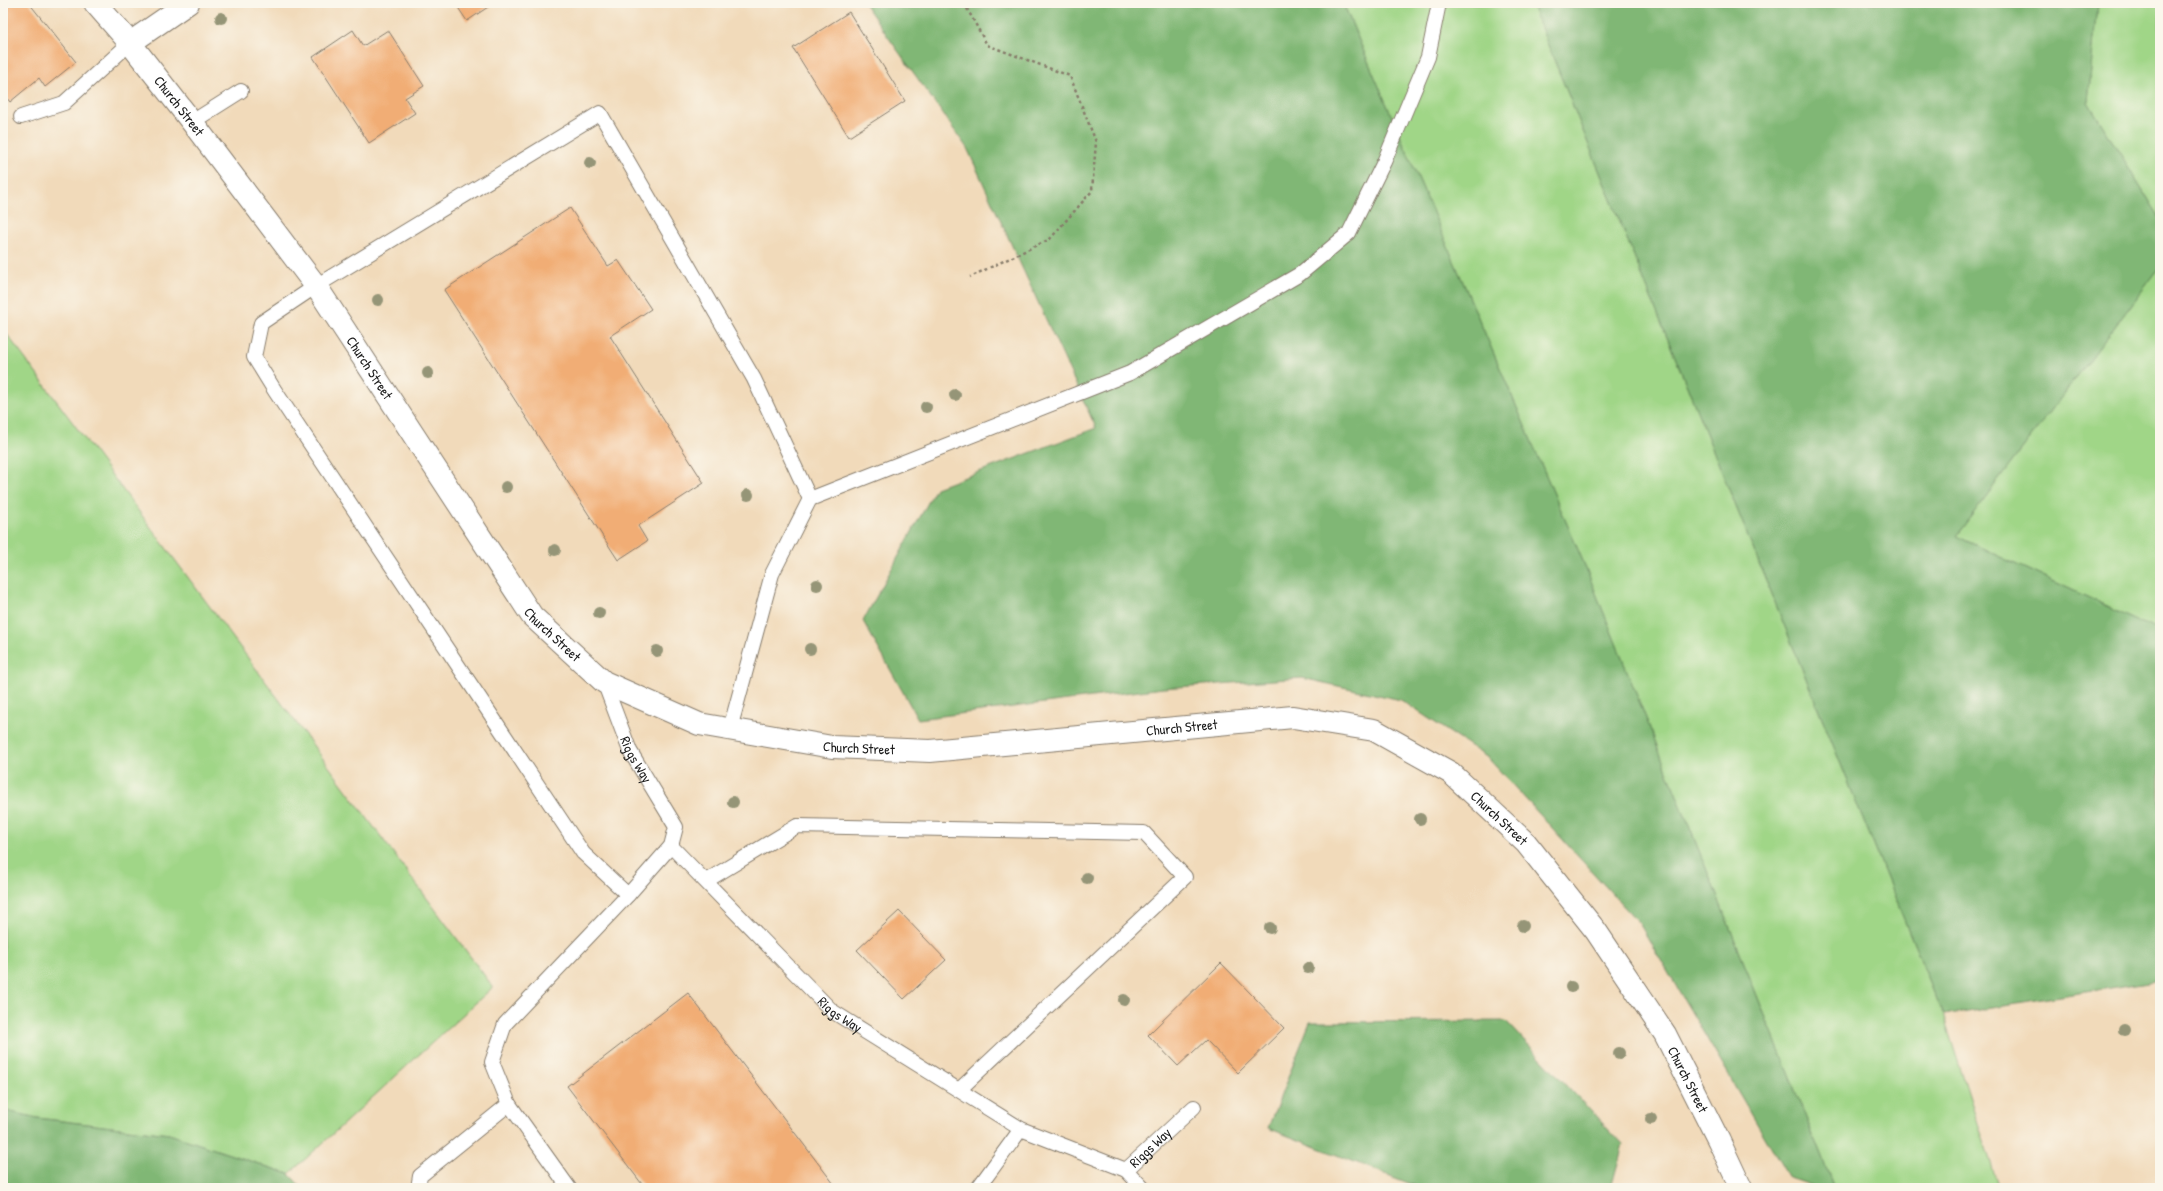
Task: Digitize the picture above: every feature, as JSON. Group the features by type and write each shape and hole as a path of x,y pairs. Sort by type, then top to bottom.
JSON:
{"street":[{"name":"Church Street","path":"95,3 130,43 192,122 316,286 532,616 604,682 699,724 832,747 930,751 1293,717 1374,730 1451,773 1526,843 1596,931 1665,1034 1720,1141 1741,1188"},
{"path":"130,43 188,3"}],"lane":[{"path":"730,729 772,574 810,499 1130,373 1300,274 1349,233 1384,162 1428,57 1439,3"},
{"path":"21,117 64,103 130,43"},
{"path":"192,122 241,91"},
{"path":"628,895 583,853 254,357 261,323 316,286 600,113 754,379 810,499"},
{"name":"Riggs Way","path":"604,682 630,751 676,827 672,846 832,1012 1021,1129 1126,1170 1194,1107"},
{"path":"706,881 797,826 1144,833 1185,877 959,1090"},
{"path":"568,1188 510,1104 492,1062 505,1024 628,895 672,846"},
{"path":"418,1188 420,1176 510,1104"},
{"path":"978,1188 1021,1129"},
{"path":"1126,1170 1143,1188"}],"path":[{"path":"964,3 987,45 1070,76 1096,142 1092,191 1050,239 970,277"}],"green space":[{"path":"864,3 1343,3 1585,566 1834,1188 1818,1188 1789,1178 1639,923 1488,758 1401,700 1302,678 1163,688 918,719 863,621 936,488 1096,428 967,148"},
{"path":"1343,3 1531,3 1943,1015 1999,1188 1834,1188 1585,566"},
{"path":"1531,3 2097,3 2088,102 2160,218 2160,267 1956,536 2160,631 2160,980 1943,1015"},
{"path":"2097,3 2160,3 2160,218 2088,102"},
{"path":"2160,267 2160,631 1956,536"},
{"path":"3,329 493,987 289,1174 169,1134 37,1118 3,1110"},
{"path":"1506,1021 1623,1145 1611,1188 1421,1188 1268,1128 1310,1022"},
{"path":"3,1110 37,1118 169,1134 289,1174 302,1188 3,1188"}],"building":[{"path":"3,3 29,3 76,62 45,87 39,78 10,102 3,93"},
{"path":"455,3 494,3 467,21"},
{"path":"849,12 905,101 849,137 793,48"},
{"path":"353,30 363,46 388,30 424,86 405,98 415,113 369,143 313,57"},
{"path":"570,208 608,266 618,260 651,309 610,336 704,483 638,526 647,541 618,560 444,290"},
{"path":"899,911 946,960 904,999 857,950"},
{"path":"1221,963 1284,1028 1238,1073 1206,1040 1178,1066 1148,1035"},
{"path":"688,993 837,1188 645,1188 567,1086"}]}
